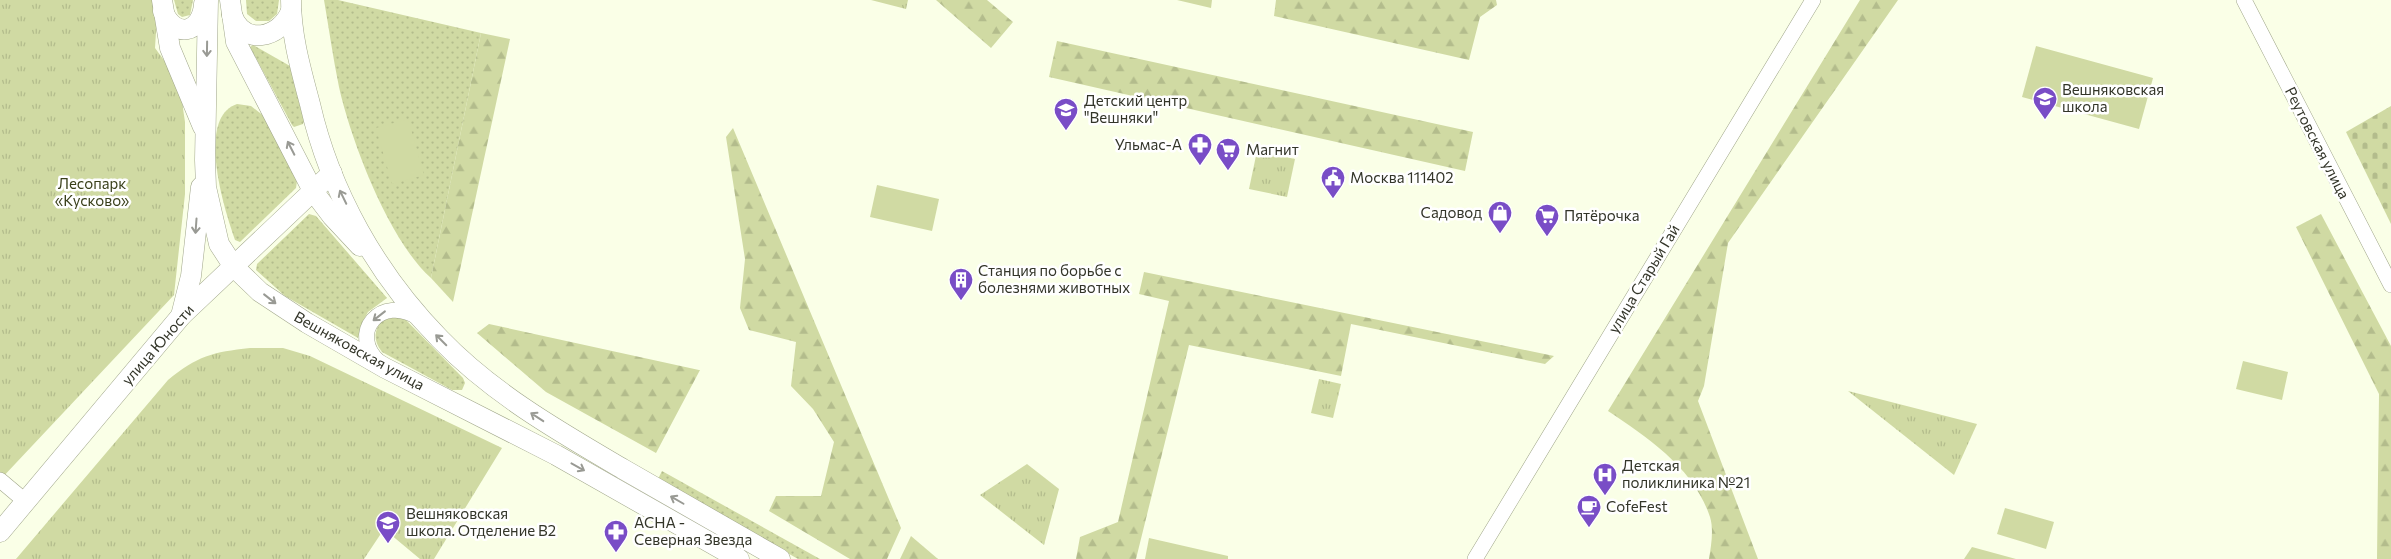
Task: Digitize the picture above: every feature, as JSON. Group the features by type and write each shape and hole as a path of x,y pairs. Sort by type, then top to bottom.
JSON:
{"main road":[{"path":"163,6 170,24 177,28 193,28 199,23 204,14 206,0"},
{"path":"206,0 206,133"},
{"name":"Вешняковская улица","path":"163,6 170,48 206,133 206,188 214,229 219,244 234,267 278,305 385,368 556,455 739,559"},
{"path":"230,6 236,24 241,30 257,35 275,32 286,22 291,12"},
{"path":"230,6 234,31 240,50 313,191 332,216 383,271 422,321 477,373 532,414 581,445 780,559"},
{"path":"291,12 313,119 332,173 362,236 383,271"},
{"path":"181,316 191,276 205,160"},
{"name":"улица Юности","path":"0,532 181,316 332,173"}],"street":[{"name":"улица Старый Гай","path":"1475,559 1813,0"},
{"name":"Реутовская улица","path":"2244,0 2391,285"},
{"path":"385,368 373,357 367,345 367,335 374,319 389,310 399,310 411,313 422,321"},
{"path":"0,480 25,501"}],"green space":[{"name":"Лесопарк «Кусково»","path":"0,0 155,0 157,16 155,48 169,67 181,95 185,122 185,194 174,295 0,480"},
{"path":"174,0 193,0 190,15 182,17 178,14"},
{"path":"246,0 279,0 277,14 269,21 256,21 247,14"},
{"path":"324,0 338,0 481,33 431,278 415,261 401,240 387,216 362,161 339,87"},
{"path":"871,0 908,0 906,9"},
{"path":"936,0 987,0 1013,22 991,48"},
{"path":"1177,0 1212,0 1211,8"},
{"path":"1276,0 1496,0 1497,5 1480,17 1469,60 1274,16"},
{"path":"1860,0 1898,0 1728,243 1704,386 1698,401 1758,559 1709,559 1712,538 1710,517 1703,499 1693,484 1681,469 1654,443 1608,411"},
{"path":"481,33 510,39 453,302 431,278"},
{"path":"1057,41 1473,132 1465,171 1049,77"},
{"path":"253,45 290,66 304,121 303,124 294,127 292,125 250,47"},
{"path":"2036,46 2153,78 2139,129 2022,97"},
{"path":"237,104 251,106 265,117 297,181 296,188 240,242 235,240 225,209 216,167 215,146 218,127 224,113"},
{"path":"2391,106 2391,224 2346,132"},
{"path":"408,119 424,175 392,184 376,128"},
{"path":"733,128 901,528 887,559 850,559 769,511 776,496 821,496 834,442 813,409 791,386 796,342 749,330 740,308 745,259 726,137"},
{"path":"1257,151 1295,159 1287,197 1249,189"},
{"path":"877,185 939,199 932,231 870,217"},
{"path":"309,214 316,216 387,298 368,312 358,338 285,296 256,270 257,264"},
{"path":"2321,214 2391,346 2391,559 2377,559 2379,394 2296,227"},
{"path":"1144,272 1554,356 1545,364 1351,324 1341,376 1189,345 1136,559 1076,559 1080,537 1118,522 1169,301 1139,294"},
{"path":"399,317 406,320 463,378 465,383 462,390 452,390 382,352 377,344 376,331 384,319"},
{"path":"489,324 700,370 656,453 546,392 477,333"},
{"path":"250,348 283,348 310,356 502,448 434,559 420,559 384,529 364,559 16,559 168,380 197,360 226,351"},
{"path":"2243,361 2288,372 2282,400 2236,389"},
{"path":"1319,379 1341,384 1333,418 1311,413"},
{"path":"1848,391 1977,424 1954,475"},
{"path":"1027,464 1059,489 1044,545 980,495"},
{"path":"662,471 820,559 798,559 658,479"},
{"path":"2005,508 2054,522 2046,549 1997,534"},
{"path":"911,536 938,559 900,559"},
{"path":"1149,538 1228,556 1228,559 1145,559"},
{"path":"1972,547 2016,559 1964,559"}],"place":[{"name":"Вешняковская школа","path":"2045,120"},
{"name":"Детский центр \"Вешняки\"","path":"1066,131"},
{"name":"Ульмас-А","path":"1200,166"},
{"name":"Магнит","path":"1228,171"},
{"name":"Москва 111402","path":"1333,199"},
{"name":"Садовод","path":"1500,234"},
{"name":"Пятёрочка","path":"1547,237"},
{"name":"Станция по борьбе с болезнями животных","path":"961,301"},
{"name":"Детская поликлиника №21","path":"1605,496"},
{"name":"CofeFest","path":"1589,528"},
{"name":"Вешняковская школа. Отделение В2","path":"388,544"},
{"name":"АСНА - Северная Звезда","path":"616,553"}]}
